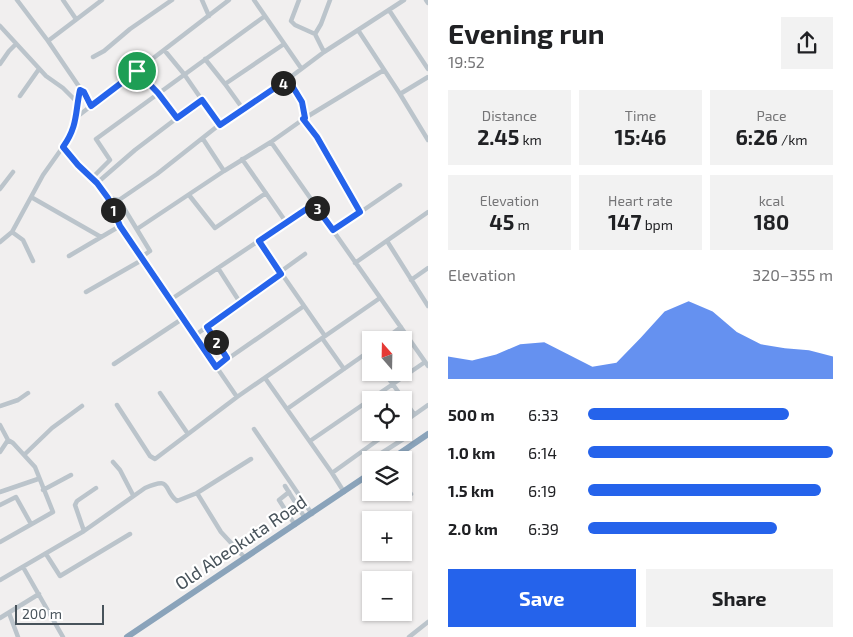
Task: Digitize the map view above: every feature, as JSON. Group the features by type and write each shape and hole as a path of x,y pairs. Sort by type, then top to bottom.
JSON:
{"highway":[{"path":"403,451 428,434"},
{"name":"Old Abeokuta Road","path":"127,637 362,479"}],"street":[{"path":"16,0 48,41 80,90 84,92 91,106"},
{"path":"64,0 76,19"},
{"path":"48,41 102,0"},
{"path":"93,57 104,51 130,29 172,0"},
{"path":"202,0 209,16"},
{"path":"76,121 82,113 229,0"},
{"path":"254,0 301,68"},
{"path":"299,0 291,21 295,25 316,34 324,52"},
{"path":"316,34 330,0"},
{"path":"108,198 119,200 301,68 404,0"},
{"path":"389,10 428,69"},
{"path":"92,178 110,160 96,138 265,16"},
{"path":"0,26 39,69 77,102"},
{"path":"358,30 428,140"},
{"path":"0,64 16,44"},
{"path":"225,84 284,44"},
{"path":"165,50 220,125"},
{"path":"205,58 243,109"},
{"path":"20,96 39,69"},
{"path":"137,229 304,119 384,70"},
{"path":"137,71 158,93 177,118"},
{"path":"400,94 428,77"},
{"path":"288,79 302,102 304,119 317,137 360,212"},
{"path":"0,240 12,232 43,175 72,133 76,121 80,90"},
{"path":"97,183 135,150 202,100"},
{"path":"203,139 224,171"},
{"path":"271,142 426,364 392,384 310,442"},
{"path":"63,147 97,183 108,198 120,226 141,259 237,397"},
{"path":"242,159 286,222"},
{"path":"0,189 14,172"},
{"path":"333,230 400,185"},
{"path":"190,194 215,228 266,193"},
{"path":"31,197 101,237"},
{"path":"86,292 141,259 150,251 119,200"},
{"path":"170,300 314,204"},
{"path":"356,263 428,212"},
{"path":"69,256 120,226"},
{"path":"12,232 23,240 33,261"},
{"path":"259,241 304,306 344,369"},
{"path":"387,241 428,306"},
{"path":"194,336 241,304 305,254"},
{"path":"218,268 241,304"},
{"path":"411,280 428,268"},
{"path":"117,405 153,459 237,397 380,298"},
{"path":"216,367 304,306"},
{"path":"114,364 182,319"},
{"path":"207,327 227,358"},
{"path":"397,331 401,328"},
{"path":"422,356 427,352"},
{"path":"286,409 362,357"},
{"path":"265,378 344,492"},
{"path":"390,381 414,414 428,405"},
{"path":"0,406 18,400 28,393"},
{"path":"160,394 188,434"},
{"path":"24,455 52,428 82,406"},
{"path":"0,425 8,440 35,467 38,479 53,512 0,542"},
{"path":"254,429 312,514"},
{"path":"0,452 8,440"},
{"path":"332,473 377,441"},
{"path":"385,451 400,441"},
{"path":"393,446 397,451"},
{"path":"0,580 84,531 145,488 156,483 167,485 173,498 177,501 197,494 251,460"},
{"path":"113,462 120,470 133,495"},
{"path":"43,490 71,475"},
{"path":"0,492 38,479"},
{"path":"285,486 306,518"},
{"path":"84,531 75,505 96,488"},
{"path":"289,492 279,500 295,525"},
{"path":"197,494 221,532 245,558"},
{"path":"0,505 16,497 31,524"},
{"path":"46,554 60,576 130,534"},
{"path":"23,567 63,637"},
{"path":"0,618 39,594"},
{"path":"9,613 18,637"},
{"path":"409,637 428,622"}],"route":[{"path":"137,71 158,93 177,118 202,100 220,125 288,79 302,102 305,118 303,119 317,137 360,212 333,230 314,204 259,241 281,274 207,327 227,358 216,367 120,226 108,198 97,183 63,147 72,133 76,121 80,90 84,92 91,106 137,71"}]}
